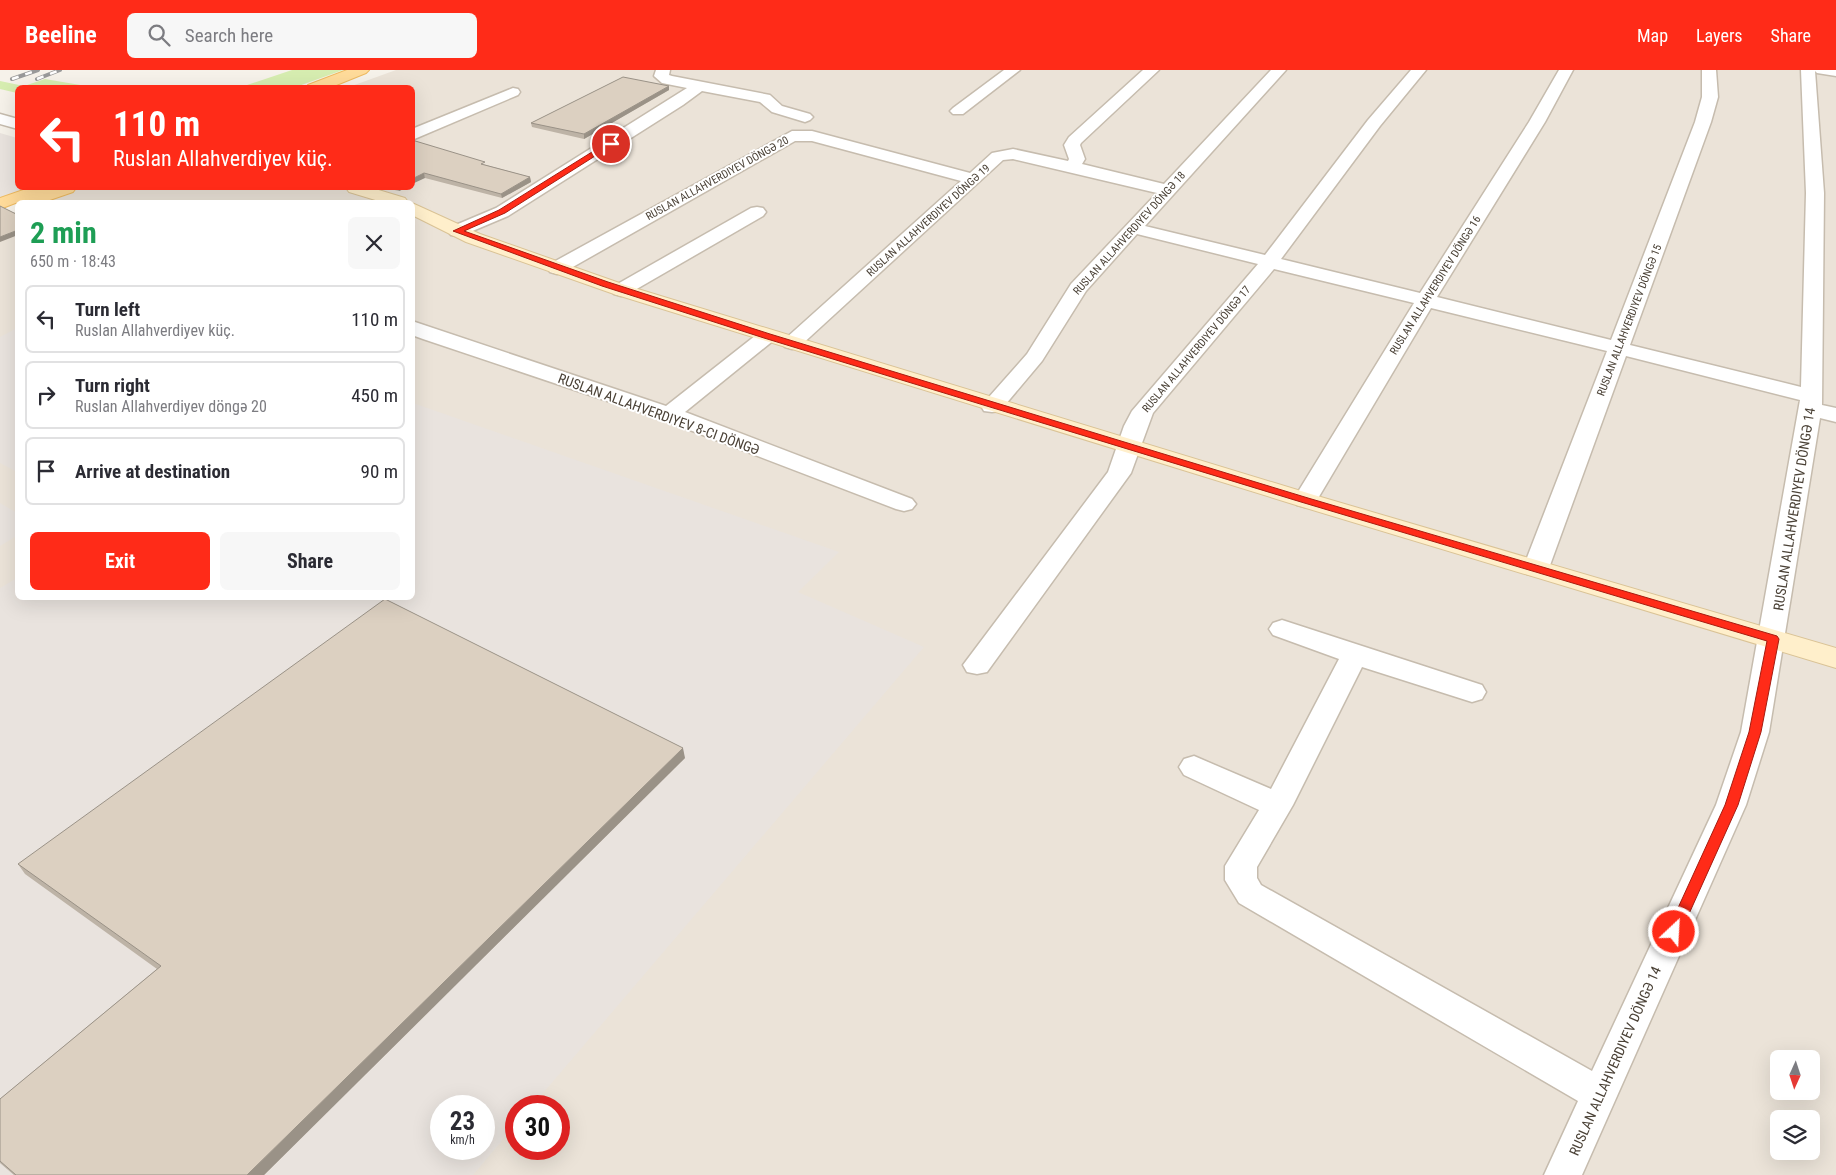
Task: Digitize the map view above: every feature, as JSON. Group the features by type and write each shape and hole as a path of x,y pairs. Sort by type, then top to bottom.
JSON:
{"main road":[{"path":"322,85 361,70"},
{"path":"340,85 378,70"},
{"path":"0,204 38,190"},
{"path":"32,200 61,190"},
{"path":"0,212 15,207"}],"street":[{"path":"663,70 661,76 667,80 765,98 777,109 804,117"},
{"path":"958,111 1013,70"},
{"path":"1072,167 1076,159 1072,145 1075,140 1152,70"},
{"name":"RUSLAN ALLAHVERDIYEV DÖNGƏ 18","path":"992,406 1035,357 1078,288 1279,70"},
{"name":"RUSLAN ALLAHVERDIYEV DÖNGƏ 17","path":"977,665 1119,473 1126,458 1134,426 1143,411 1269,263 1374,123 1419,70"},
{"name":"RUSLAN ALLAHVERDIYEV DÖNGƏ 16","path":"1305,500 1425,300 1537,122 1566,70"},
{"name":"RUSLAN ALLAHVERDIYEV DÖNGƏ 15","path":"1536,568 1703,122 1710,97 1709,70"},
{"name":"RUSLAN ALLAHVERDIYEV DÖNGƏ 14","path":"1563,1175 1731,805 1755,732 1773,639 1811,403 1815,193 1808,70"},
{"path":"1822,70 1836,72"},
{"path":"457,231 502,212 678,102 699,86"},
{"path":"415,134 513,92"},
{"path":"0,118 15,123"},
{"name":"RUSLAN ALLAHVERDIYEV DÖNGƏ 20","path":"557,268 792,136 812,136 973,179"},
{"name":"RUSLAN ALLAHVERDIYEV DÖNGƏ 19","path":"792,343 998,156 1006,154 1072,167 1167,190"},
{"path":"360,190 387,200"},
{"path":"415,211 457,231 557,268 767,336 992,406 1128,445 1305,500 1836,658"},
{"path":"622,290 756,212"},
{"path":"1133,228 1618,349 1811,403 1836,415"},
{"name":"RUSLAN ALLAHVERDIYEV 8-CI DÖNGƏ","path":"415,328 430,335 669,414 904,504"},
{"path":"669,414 767,336"},
{"path":"1282,629 1355,655 1472,692"},
{"path":"1355,655 1278,805 1241,866 1241,880 1250,894 1600,1095"},
{"path":"1194,766 1278,805"}],"shaded area":[{"path":"396,70 1836,70 1836,1175 0,1175 0,217 15,212 15,600 415,600 415,200 46,200 74,190 415,190 415,85 355,85"},
{"path":"0,133 15,137 15,190 28,190 0,200"},
{"path":"15,329 15,471 0,463 0,337"},
{"path":"415,404 839,552 798,592 924,647 541,1095 505,1095 505,1137 495,1149 495,1095 430,1095 430,1160 486,1160 473,1175 0,1175 0,588 15,579 15,600 415,600"},
{"path":"0,503 15,512 15,537 0,546"}],"green space":[{"path":"292,70 343,70 302,85 247,85"},
{"path":"45,79 80,85 27,85"},
{"path":"0,81 19,85 15,85 15,93 0,89"}],"building":[{"path":"623,77 669,86 584,134 531,123"},
{"path":"415,141 485,162 481,164 530,177 501,194 424,173 415,178"},
{"path":"0,206 15,214 15,231 0,237"},
{"path":"384,600 387,600 683,748 247,1175 16,1175 0,1161 0,1099 161,966 18,864"}],"railway":[{"path":"12,79 38,70"},
{"path":"37,79 60,70"}],"route":[{"path":"611,144 502,212 457,231 605,284 992,406 1128,445 1305,500 1773,639 1755,732 1731,805 1674,932"}]}
